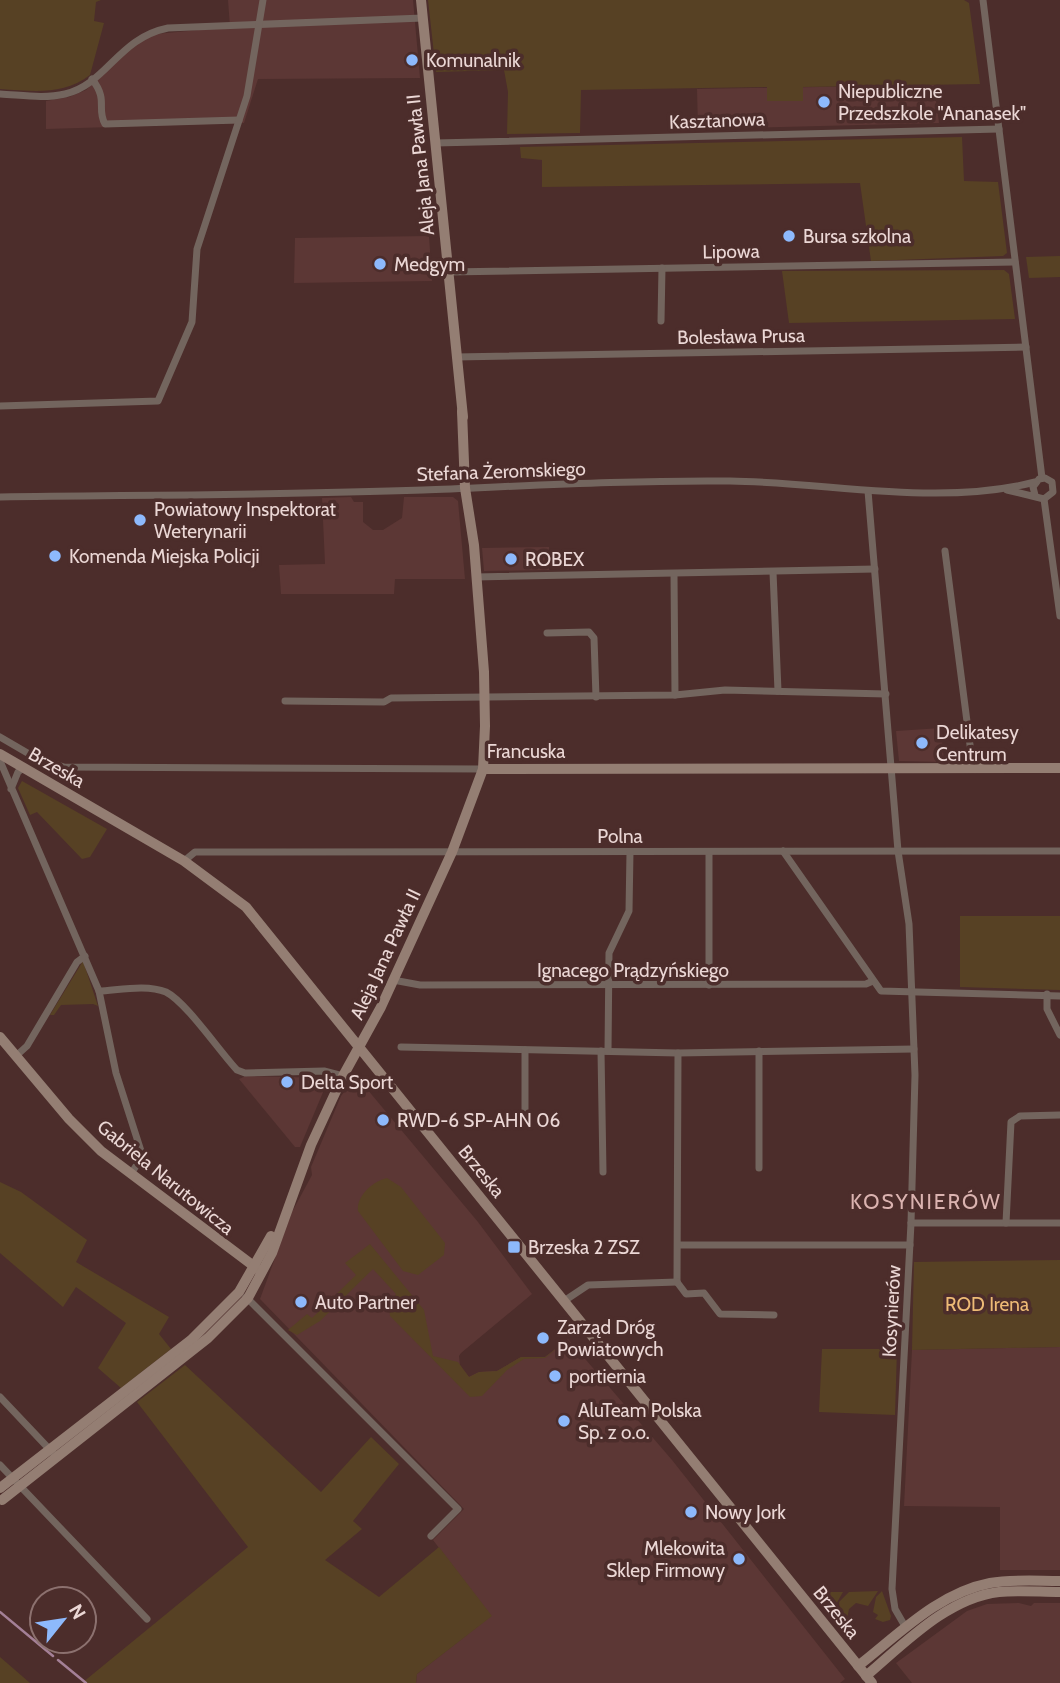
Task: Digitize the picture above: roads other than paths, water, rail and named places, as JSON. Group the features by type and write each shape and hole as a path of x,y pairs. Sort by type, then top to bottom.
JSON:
{"street":[{"path":"0,406 158,401 192,322 200,238 253,73 263,0"},
{"name":"Aleja Jana Pawła II","path":"1,1501 17,1483 191,1340 244,1291 259,1270 343,1076 360,1048 452,852 483,769 485,698 474,545 421,0"},
{"path":"983,0 1026,347 1039,480 1035,495"},
{"path":"0,94 64,94 92,79 134,40 153,31 260,22 423,18"},
{"path":"92,79 102,93 102,117 105,124 239,120"},
{"name":"Kasztanowa","path":"435,143 999,129"},
{"name":"Lipowa","path":"448,272 1015,262"},
{"path":"661,321 662,268"},
{"name":"Bolesława Prusa","path":"456,356 1026,347"},
{"path":"1039,480 1056,483 1048,497 1060,616"},
{"name":"Stefana Żeromskiego","path":"1003,489 1039,480"},
{"name":"Stefana Żeromskiego","path":"0,497 731,481 868,491 1003,489 1048,497"},
{"name":"Kosynierów","path":"868,491 898,851 909,924 914,1049 915,1132 892,1589 895,1609 906,1628"},
{"path":"1048,497 1060,493"},
{"path":"945,551 973,768"},
{"path":"476,577 875,569"},
{"path":"773,572 778,691"},
{"path":"674,574 675,695"},
{"path":"547,632 589,632 594,638 596,697"},
{"path":"285,701 384,702 391,698 596,697 675,695 725,690 886,694"},
{"name":"Francuska","path":"0,737 36,758 64,767 1060,768"},
{"name":"Brzeska","path":"0,754 184,861 246,907 869,1679"},
{"path":"0,761 99,991 116,1073 141,1150 141,1158 131,1174"},
{"path":"11,789 14,779 23,768"},
{"name":"Polna","path":"184,861 195,852 1060,851"},
{"path":"603,1172 604,1051 610,986 609,953 629,911 630,852"},
{"path":"709,852 709,985"},
{"path":"783,852 873,981 885,992 1060,996"},
{"path":"17,1055 27,1046 77,962 85,956"},
{"name":"Ignacego Prądzyńskiego","path":"393,980 420,985 610,986 866,985 873,981"},
{"path":"99,991 145,988 164,991 184,1009 237,1070 245,1073 324,1071 343,1076"},
{"path":"1047,994 1047,1009 1060,1035"},
{"name":"Gabriela Narutowicza","path":"0,1037 69,1119 131,1174 259,1270"},
{"path":"401,1047 678,1053 914,1049"},
{"path":"525,1050 525,1116"},
{"path":"758,1051 759,1168"},
{"path":"678,1053 677,1282 686,1294 704,1293 720,1314 774,1315"},
{"path":"1006,1223 1011,1122 1020,1116 1060,1115"},
{"path":"911,1223 1060,1223"},
{"path":"678,1245 910,1245"},
{"path":"238,1256 244,1291 458,1509 431,1536"},
{"path":"564,1301 592,1284 677,1282"},
{"path":"0,1397 53,1454"},
{"path":"0,1465 147,1619"},
{"name":"Aleja Jana Pawła II","path":"0,1488 17,1483"},
{"path":"858,1665 947,1599 971,1588 1012,1581 1060,1581"},
{"path":"869,1679 934,1621 962,1603 999,1592 1060,1592"}],"waterway":[{"path":"0,1612 53,1656"},
{"path":"58,1660 86,1683"}],"place":[{"name":"Komunalnik","path":"412,60"},
{"name":"Niepubliczne Przedszkole \"Ananasek\"","path":"824,102"},
{"name":"Bursa szkolna","path":"789,236"},
{"name":"Medgym","path":"380,264"},
{"name":"Powiatowy Inspektorat Weterynarii","path":"140,520"},
{"name":"Komenda Miejska Policji","path":"55,556"},
{"name":"ROBEX","path":"511,559"},
{"name":"Delikatesy Centrum","path":"922,743"},
{"name":"Delta Sport","path":"287,1082"},
{"name":"RWD-6 SP-AHN 06","path":"383,1120"},
{"name":"Brzeska 2 ZSZ","path":"514,1247"},
{"name":"Auto Partner","path":"301,1302"},
{"name":"Zarząd Dróg Powiatowych","path":"543,1338"},
{"name":"portiernia","path":"555,1376"},
{"name":"AluTeam Polska Sp. z o.o.","path":"564,1421"},
{"name":"Nowy Jork","path":"691,1512"},
{"name":"Mlekowita Sklep Firmowy","path":"739,1559"}],"district":[{"name":"KOSYNIERÓW","path":"926,1202"}],"park label":[{"name":"ROD Irena","path":"987,1304"}]}
